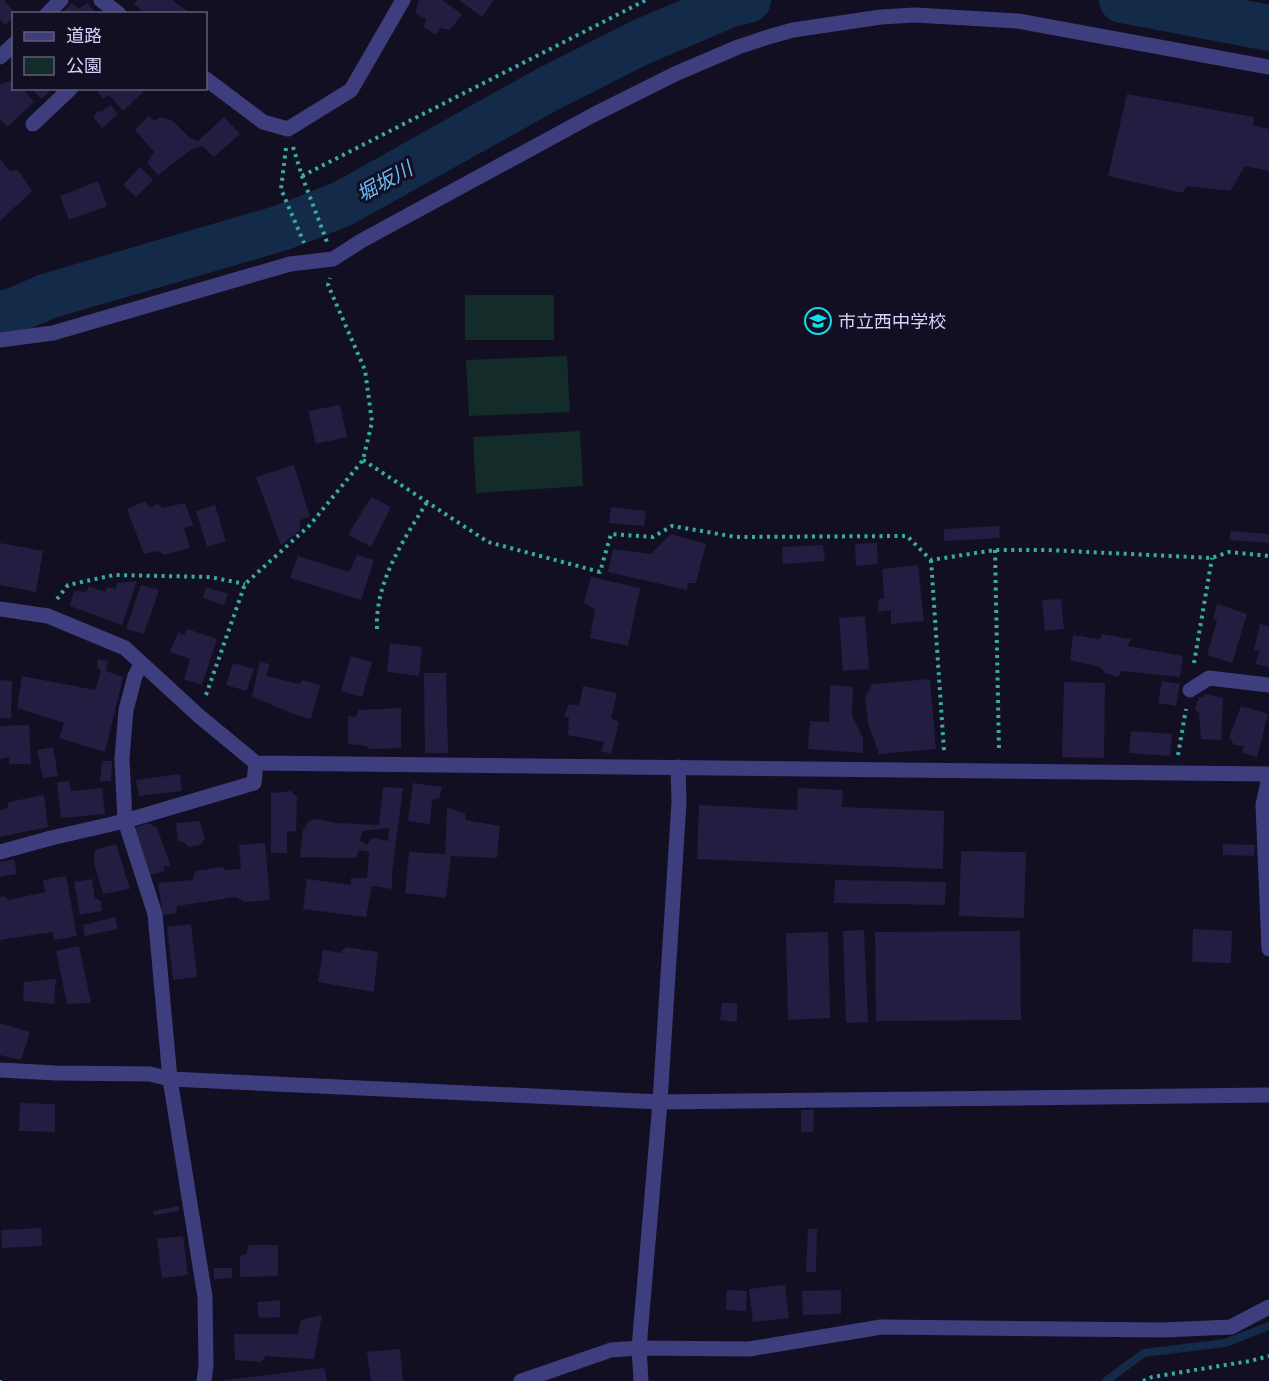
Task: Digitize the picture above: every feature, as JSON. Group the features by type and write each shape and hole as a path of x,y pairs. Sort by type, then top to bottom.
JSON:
{"street":[{"path":"49,12 61,0"},
{"path":"101,0 116,12"},
{"path":"207,80 263,122 288,129 351,90 403,0"},
{"path":"0,340 54,333 290,264 333,259 360,241 593,115 675,74 738,47 793,30 881,17 915,15 1018,21 1269,67"},
{"path":"0,57 12,46"},
{"path":"33,124 69,90"},
{"path":"0,609 48,615 125,648 199,716 256,763 1269,775 1263,806 1269,949"},
{"path":"141,664 135,676 126,710 122,759 125,821 155,914 170,1079 205,1297 206,1366 204,1381"},
{"path":"1190,690 1209,678 1269,685"},
{"path":"0,852 125,821 254,783 256,763"},
{"path":"641,1381 639,1348 660,1102 679,802 678,767"},
{"path":"0,1070 150,1074 170,1079 660,1102 1269,1095"},
{"path":"521,1381 611,1350 749,1349 881,1327 1162,1330 1231,1327 1269,1307"}],"path":[{"path":"302,176 646,0"},
{"path":"199,716 245,584 310,525 363,460 372,422 365,370 328,285 333,259 302,176 288,129"},
{"path":"288,129 281,189 306,246"},
{"path":"363,460 488,542 600,572 611,534 653,537 672,526 736,537 907,536 931,560 945,770"},
{"path":"377,629 376,612 388,570 400,545 427,502"},
{"path":"931,560 995,550 1047,550 1212,558 1229,552 1269,556"},
{"path":"995,550 999,771"},
{"path":"48,615 55,601 68,585 114,575 210,577 245,584"},
{"path":"1143,1381 1152,1377 1269,1356"}],"green space":[{"path":"465,295 554,295 554,340 465,340"},
{"path":"567,356 570,412 469,416 466,360"},
{"path":"580,431 583,486 476,493 473,437"}],"building":[{"path":"0,0 4,0 13,12 12,19 5,25 0,19"},
{"path":"137,0 172,0 187,11 144,12 134,4"},
{"path":"419,0 442,0 462,14 450,30 441,28 436,35 424,27 426,19 415,13"},
{"path":"459,0 494,0 482,17"},
{"path":"72,3 79,9 87,3 95,12 63,12"},
{"path":"12,81 12,90 24,90 34,102 7,127 0,119 0,85"},
{"path":"33,90 50,90 50,91 41,99"},
{"path":"145,90 123,111 109,95 103,99 97,91"},
{"path":"1127,94 1254,117 1253,125 1269,129 1269,171 1245,166 1230,191 1187,186 1182,193 1108,176"},
{"path":"111,105 118,114 102,128 93,117 98,111 101,112"},
{"path":"148,116 155,121 161,117 173,121 190,138 198,141 224,117 240,134 214,157 202,146 192,149 158,175 147,163 154,152 135,130"},
{"path":"0,159 10,171 18,170 32,191 0,221"},
{"path":"140,167 153,180 136,197 123,185"},
{"path":"98,181 107,206 69,220 60,196"},
{"path":"340,405 347,437 316,444 308,411"},
{"path":"294,465 310,517 300,520 300,530 281,545 256,477"},
{"path":"371,497 391,507 371,547 348,535"},
{"path":"145,501 150,508 158,504 162,508 185,503 193,525 184,528 190,548 164,555 158,551 144,554 127,509"},
{"path":"215,505 226,541 207,547 196,511"},
{"path":"611,507 646,511 644,526 609,523"},
{"path":"999,526 1000,538 944,541 944,529"},
{"path":"1230,531 1269,534 1269,543 1230,540"},
{"path":"671,534 706,544 696,583 688,583 687,590 608,572 613,549 651,554"},
{"path":"0,543 43,551 36,592 0,585"},
{"path":"877,543 878,564 856,566 855,544"},
{"path":"823,545 825,561 783,564 782,547"},
{"path":"357,555 374,560 361,600 290,578 298,556 349,572"},
{"path":"918,565 924,621 891,624 891,610 878,612 879,599 884,598 882,569"},
{"path":"591,577 640,588 628,646 590,638 595,609 584,603"},
{"path":"137,581 122,625 70,606 74,591 86,592 89,586 105,592 107,587 116,589 117,583"},
{"path":"141,585 159,590 144,634 126,629"},
{"path":"206,587 228,594 224,605 203,598"},
{"path":"1061,599 1064,629 1045,631 1042,600"},
{"path":"1217,604 1247,614 1232,663 1207,655 1217,621 1213,618"},
{"path":"865,616 869,669 843,671 839,618"},
{"path":"1260,624 1269,626 1269,667 1255,664 1260,651 1254,650"},
{"path":"187,629 217,639 202,685 184,679 190,659 170,652 178,632 184,635"},
{"path":"1102,634 1131,639 1128,646 1183,656 1180,677 1122,671 1118,677 1105,673 1100,667 1070,660 1073,635 1100,639"},
{"path":"390,643 422,647 419,676 387,672"},
{"path":"351,656 372,662 362,697 341,691"},
{"path":"98,659 108,661 106,671 123,677 105,752 59,738 64,723 17,708 22,676 95,690 101,670 97,668"},
{"path":"260,661 270,665 266,676 299,684 303,680 320,685 311,719 293,714 252,696"},
{"path":"233,663 254,669 246,691 226,685"},
{"path":"424,673 446,673 448,753 425,753"},
{"path":"930,679 936,749 879,754 868,723 865,697 872,684"},
{"path":"0,680 12,681 11,718 0,718"},
{"path":"1162,681 1180,684 1176,706 1158,703"},
{"path":"1064,682 1105,683 1104,758 1062,757"},
{"path":"830,685 853,687 852,716 863,738 863,753 808,749 810,721 829,722"},
{"path":"583,686 617,693 611,718 619,722 611,754 601,751 604,742 568,735 569,718 564,716 569,704 579,706"},
{"path":"1205,694 1223,698 1221,740 1201,739 1199,713 1195,709 1199,697"},
{"path":"1241,706 1268,714 1257,757 1242,753 1244,746 1234,745 1229,737"},
{"path":"401,708 401,748 369,749 366,746 348,744 348,716 356,717 359,710"},
{"path":"29,725 31,764 9,764 10,757 0,759 0,726"},
{"path":"1131,731 1172,734 1170,756 1129,753"},
{"path":"53,747 58,776 43,778 37,750"},
{"path":"102,761 112,761 111,781 100,781"},
{"path":"180,774 182,791 139,796 136,780"},
{"path":"69,781 71,791 102,788 105,814 61,818 57,782"},
{"path":"413,783 442,787 439,798 432,800 430,824 408,821"},
{"path":"383,787 403,788 392,872 392,889 372,886 366,917 303,909 307,879 351,885 351,878 367,878 369,852 359,850 356,858 300,857 303,830 309,821 316,819 337,823 379,825","holes":["389,828 388,841 372,838 367,845 360,841 362,831"]},
{"path":"798,788 843,790 842,807 944,811 943,869 697,859 699,805 797,810"},
{"path":"291,791 297,797 296,831 287,832 287,853 271,853 271,793"},
{"path":"44,795 48,827 0,837 0,810 7,808 9,802"},
{"path":"447,807 465,814 466,820 500,826 497,858 451,856 446,898 405,893 409,852 445,854"},
{"path":"200,821 205,839 200,845 189,847 178,841 176,823"},
{"path":"149,823 157,828 171,867 164,866 165,871 150,875 134,828"},
{"path":"265,843 270,900 244,902 236,897 177,906 176,913 163,915 158,883 193,880 195,871 222,867 226,870 241,869 239,845"},
{"path":"116,844 130,889 103,894 94,863 95,850"},
{"path":"1223,844 1255,845 1254,856 1223,855"},
{"path":"961,851 1026,852 1024,918 959,916"},
{"path":"14,859 17,874 0,877 0,862"},
{"path":"66,876 77,936 54,940 53,932 0,940 0,897 5,896 8,900 45,892 43,880"},
{"path":"92,879 95,898 101,901 102,911 80,915 74,882"},
{"path":"835,880 946,882 945,905 834,903"},
{"path":"115,917 118,929 85,936 83,925"},
{"path":"191,924 197,977 173,980 167,927"},
{"path":"1193,929 1232,931 1231,963 1192,962"},
{"path":"864,930 868,1022 846,1023 843,931"},
{"path":"1020,931 1021,1020 876,1021 875,932"},
{"path":"828,932 830,1018 788,1020 786,933"},
{"path":"79,946 91,1003 67,1004 56,951"},
{"path":"346,947 378,952 374,992 318,982 323,950 340,953"},
{"path":"56,979 54,1004 23,1001 24,982"},
{"path":"722,1003 737,1003 737,1022 720,1020"},
{"path":"0,1023 30,1032 21,1060 0,1055"},
{"path":"20,1103 55,1104 55,1132 19,1131"},
{"path":"801,1110 814,1110 813,1132 801,1132"},
{"path":"179,1206 179,1211 154,1215 153,1211"},
{"path":"41,1228 42,1246 2,1248 1,1230"},
{"path":"808,1229 817,1229 816,1272 806,1272"},
{"path":"183,1236 188,1275 162,1278 157,1239"},
{"path":"249,1245 278,1245 278,1276 240,1277 240,1256 246,1254"},
{"path":"214,1268 232,1268 232,1278 214,1279"},
{"path":"785,1285 789,1318 753,1322 749,1289"},
{"path":"727,1290 747,1291 746,1311 726,1310"},
{"path":"841,1290 841,1314 803,1315 802,1291"},
{"path":"280,1300 280,1317 259,1318 257,1302"},
{"path":"322,1315 314,1359 266,1356 261,1362 235,1360 234,1334 298,1334 301,1320"},
{"path":"400,1349 403,1381 371,1381 367,1352"},
{"path":"324,1368 327,1381 224,1381 224,1380"}],"waterway":[{"name":"堀坂川","path":"0,313 8,313 48,296 281,228 342,204 548,89 641,42 728,5 748,0"},
{"name":"堀坂川","path":"1122,0 1269,28"},
{"path":"1106,1381 1144,1353 1225,1343 1269,1326"}],"place":[{"name":"市立西中学校","path":"818,321"}]}
